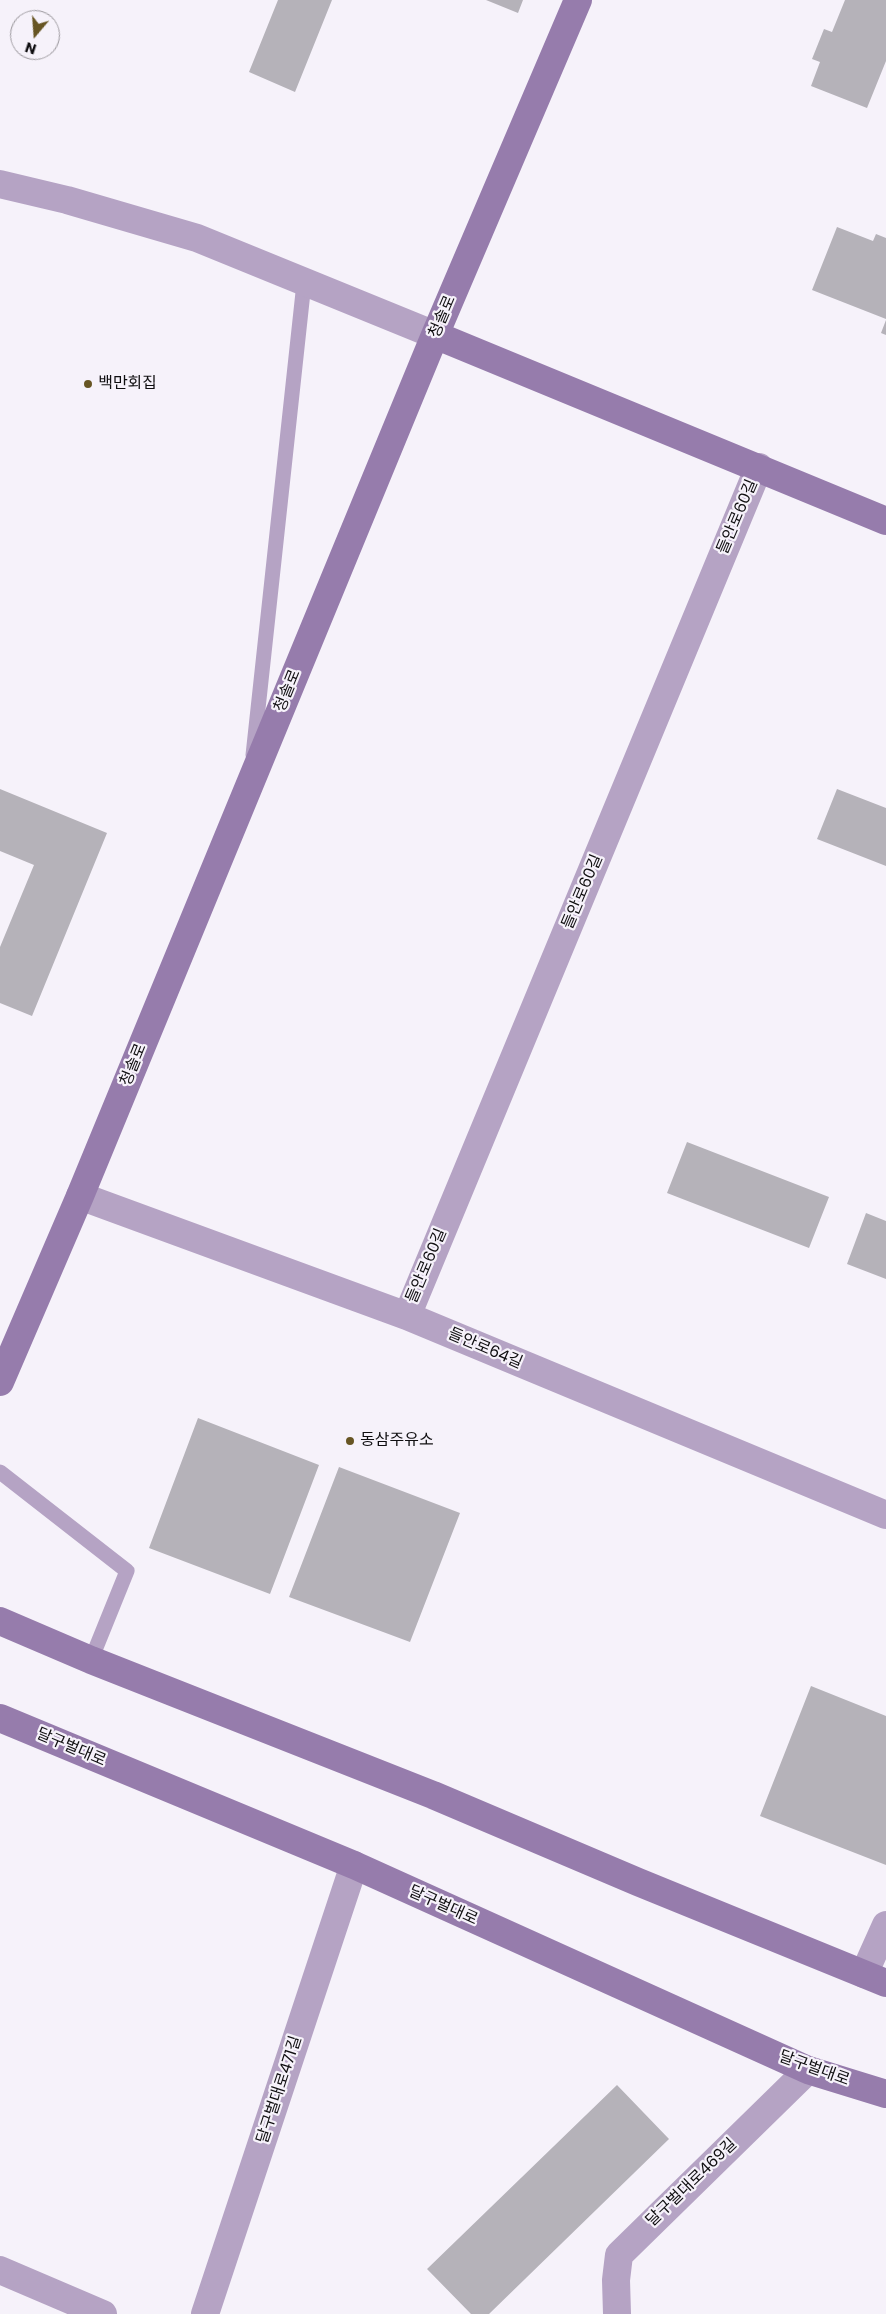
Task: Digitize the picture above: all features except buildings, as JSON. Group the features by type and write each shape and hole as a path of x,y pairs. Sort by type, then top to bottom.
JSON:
{"street":[{"name":"청솔로","path":"0,1382 80,1196 435,335 578,0"},
{"path":"0,184 67,200 197,238 435,335"},
{"name":"들안로60길","path":"435,335 886,520"},
{"name":"들안로60길","path":"406,1316 759,467"},
{"name":"들안로64길","path":"80,1196 406,1316 886,1515"},
{"path":"0,1621 91,1660 423,1791 638,1882 875,1978 886,1925"},
{"name":"달구벌대로","path":"0,1718 354,1866 808,2070 886,2094"},
{"name":"달구벌대로471길","path":"206,2314 354,1866"},
{"name":"달구벌대로469길","path":"617,2314 616,2280 619,2255 808,2070"},
{"path":"0,2270 103,2314"}],"lane":[{"path":"250,784 304,283"},
{"path":"0,1472 127,1571 91,1660"}],"place":[{"name":"백만회집","path":"88,384"},
{"name":"동삼주유소","path":"350,1441"}]}
